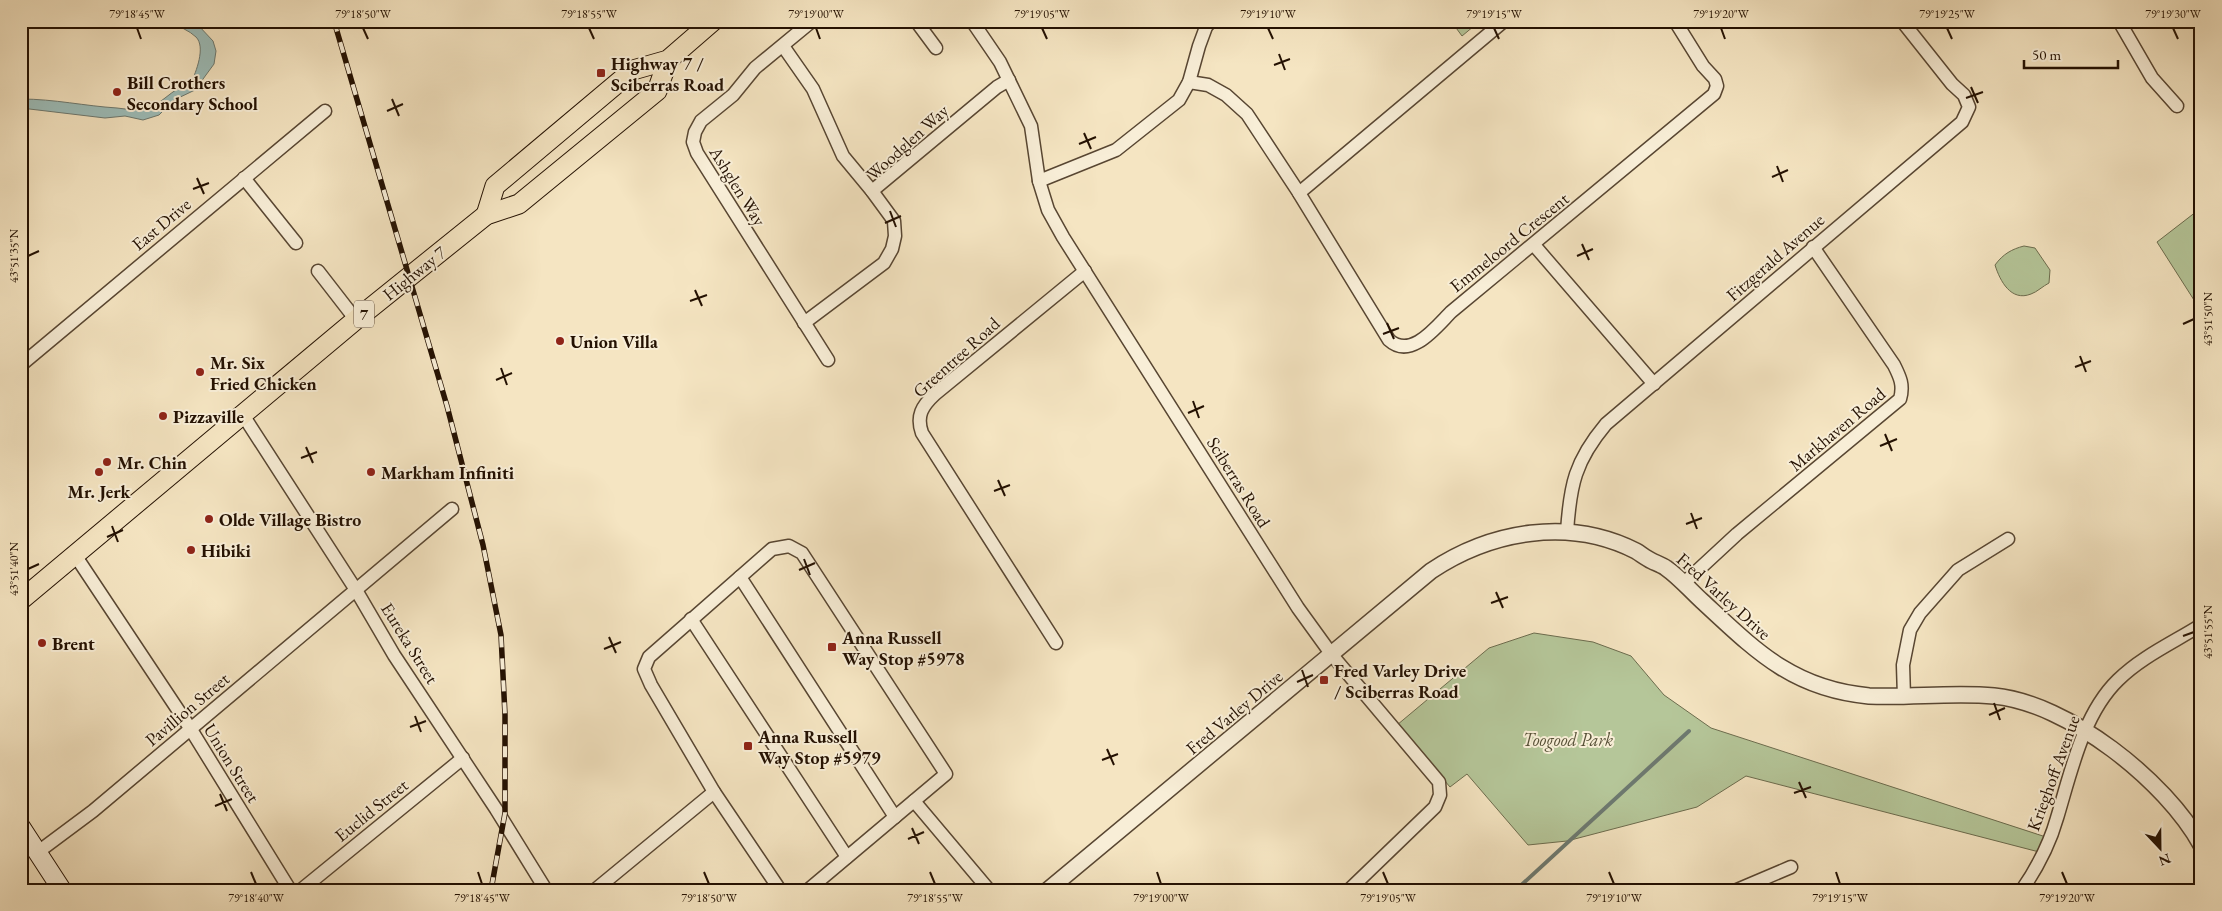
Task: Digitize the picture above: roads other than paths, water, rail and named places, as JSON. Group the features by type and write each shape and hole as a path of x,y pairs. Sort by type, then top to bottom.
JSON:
{"main road":[{"name":"Highway 7","path":"486,215 495,186 633,70 668,60 713,21"},
{"name":"Highway 7","path":"21,600 356,320 486,215 519,204 657,91 668,60"},
{"path":"21,827 62,890"}],"street":[{"name":"Ashglen Way","path":"812,21 755,68 733,95 701,121 695,132 693,142 697,153 828,360"},
{"path":"916,21 936,48"},
{"name":"Sciberras Road","path":"972,21 1000,62 1031,126 1040,182 1048,210 1063,237 1293,600 1332,655 1439,782 1440,795 1435,807 1349,890"},
{"path":"1040,182 1116,150 1180,100 1189,82 1206,27 1211,21"},
{"path":"1299,193 1504,21"},
{"name":"Emmeloord Crescent","path":"1189,82 1208,85 1226,94 1247,114 1299,193 1389,340 1396,346 1408,347 1423,339 1451,312 1714,94 1717,86 1714,79 1675,21"},
{"name":"Fitzgerald Avenue","path":"1567,532 1571,488 1591,442 1624,407 1654,384 1813,247 1955,129 1967,114 1969,107 1964,95 1952,84 1902,21"},
{"path":"2119,21 2152,78 2177,106"},
{"path":"783,46 813,89 843,156 872,191"},
{"name":"Woodglen Way","path":"804,324 884,263 892,249 895,236 894,221 872,191 997,87 1009,80"},
{"name":"East Drive","path":"21,365 325,111"},
{"path":"244,178 296,243"},
{"path":"1534,245 1654,384"},
{"name":"Markhaven Road","path":"1683,584 1736,534 1900,399 1903,390 1901,380 1894,365 1813,247"},
{"name":"Greentree Road","path":"1056,643 922,433 919,424 919,414 935,394 1085,270"},
{"path":"318,271 356,320"},
{"name":"Eureka Street","path":"243,415 356,590 394,655 463,758 546,890"},
{"name":"Pavillion Street","path":"38,852 65,834 452,509"},
{"name":"Fred Varley Drive","path":"1048,890 1332,655 1388,606 1452,557 1481,544 1506,537 1548,531 1593,536 1637,551 1665,567 1766,659 1812,684 1848,694 1904,697 1996,696 2038,708 2085,731 2144,775 2188,826 2201,845"},
{"path":"1904,697 1903,665 1910,630 1920,613 1958,570 2008,539"},
{"path":"780,890 714,792 644,669 649,656 772,549 789,546 802,553 946,774 808,890"},
{"name":"Union Street","path":"75,555 190,728 290,890"},
{"path":"740,577 895,817"},
{"path":"691,619 847,857"},
{"name":"Krieghoff Avenue","path":"2022,890 2037,868 2057,820 2065,789 2085,731 2102,700 2118,680 2130,669 2201,625"},
{"name":"Euclid Street","path":"301,890 463,758"},
{"path":"594,890 714,792"},
{"path":"914,801 989,890"},
{"path":"1737,890 1791,867"}],"water":[{"path":"173,21 190,21 198,25 213,41 216,51 214,64 195,90 174,100 159,115 143,120 125,116 105,118 21,108 21,99 135,110 141,110 154,105 184,85 191,83 199,60 199,41"}],"waterway":[{"path":"1516,890 1689,731"}],"railway":[{"path":"334,21 447,406 483,545 501,635 505,715 505,813 491,890"}],"place":[{"name":"Highway 7 / Sciberras Road","path":"601,73"},
{"name":"Bill Crothers Secondary School","path":"117,92"},
{"name":"Union Villa","path":"560,341"},
{"name":"Mr. Six Fried Chicken","path":"200,372"},
{"name":"Pizzaville","path":"163,416"},
{"name":"Mr. Chin","path":"107,462"},
{"name":"Mr. Jerk","path":"99,472"},
{"name":"Markham Infiniti","path":"371,472"},
{"name":"Olde Village Bistro","path":"209,519"},
{"name":"Hibiki","path":"191,550"},
{"name":"Brent","path":"42,643"},
{"name":"Anna Russell Way Stop #5978","path":"832,647"},
{"name":"Fred Varley Drive / Sciberras Road","path":"1324,680"},
{"name":"Anna Russell Way Stop #5979","path":"748,746"}],"park label":[{"name":"Toogood Park","path":"1568,739"}]}
